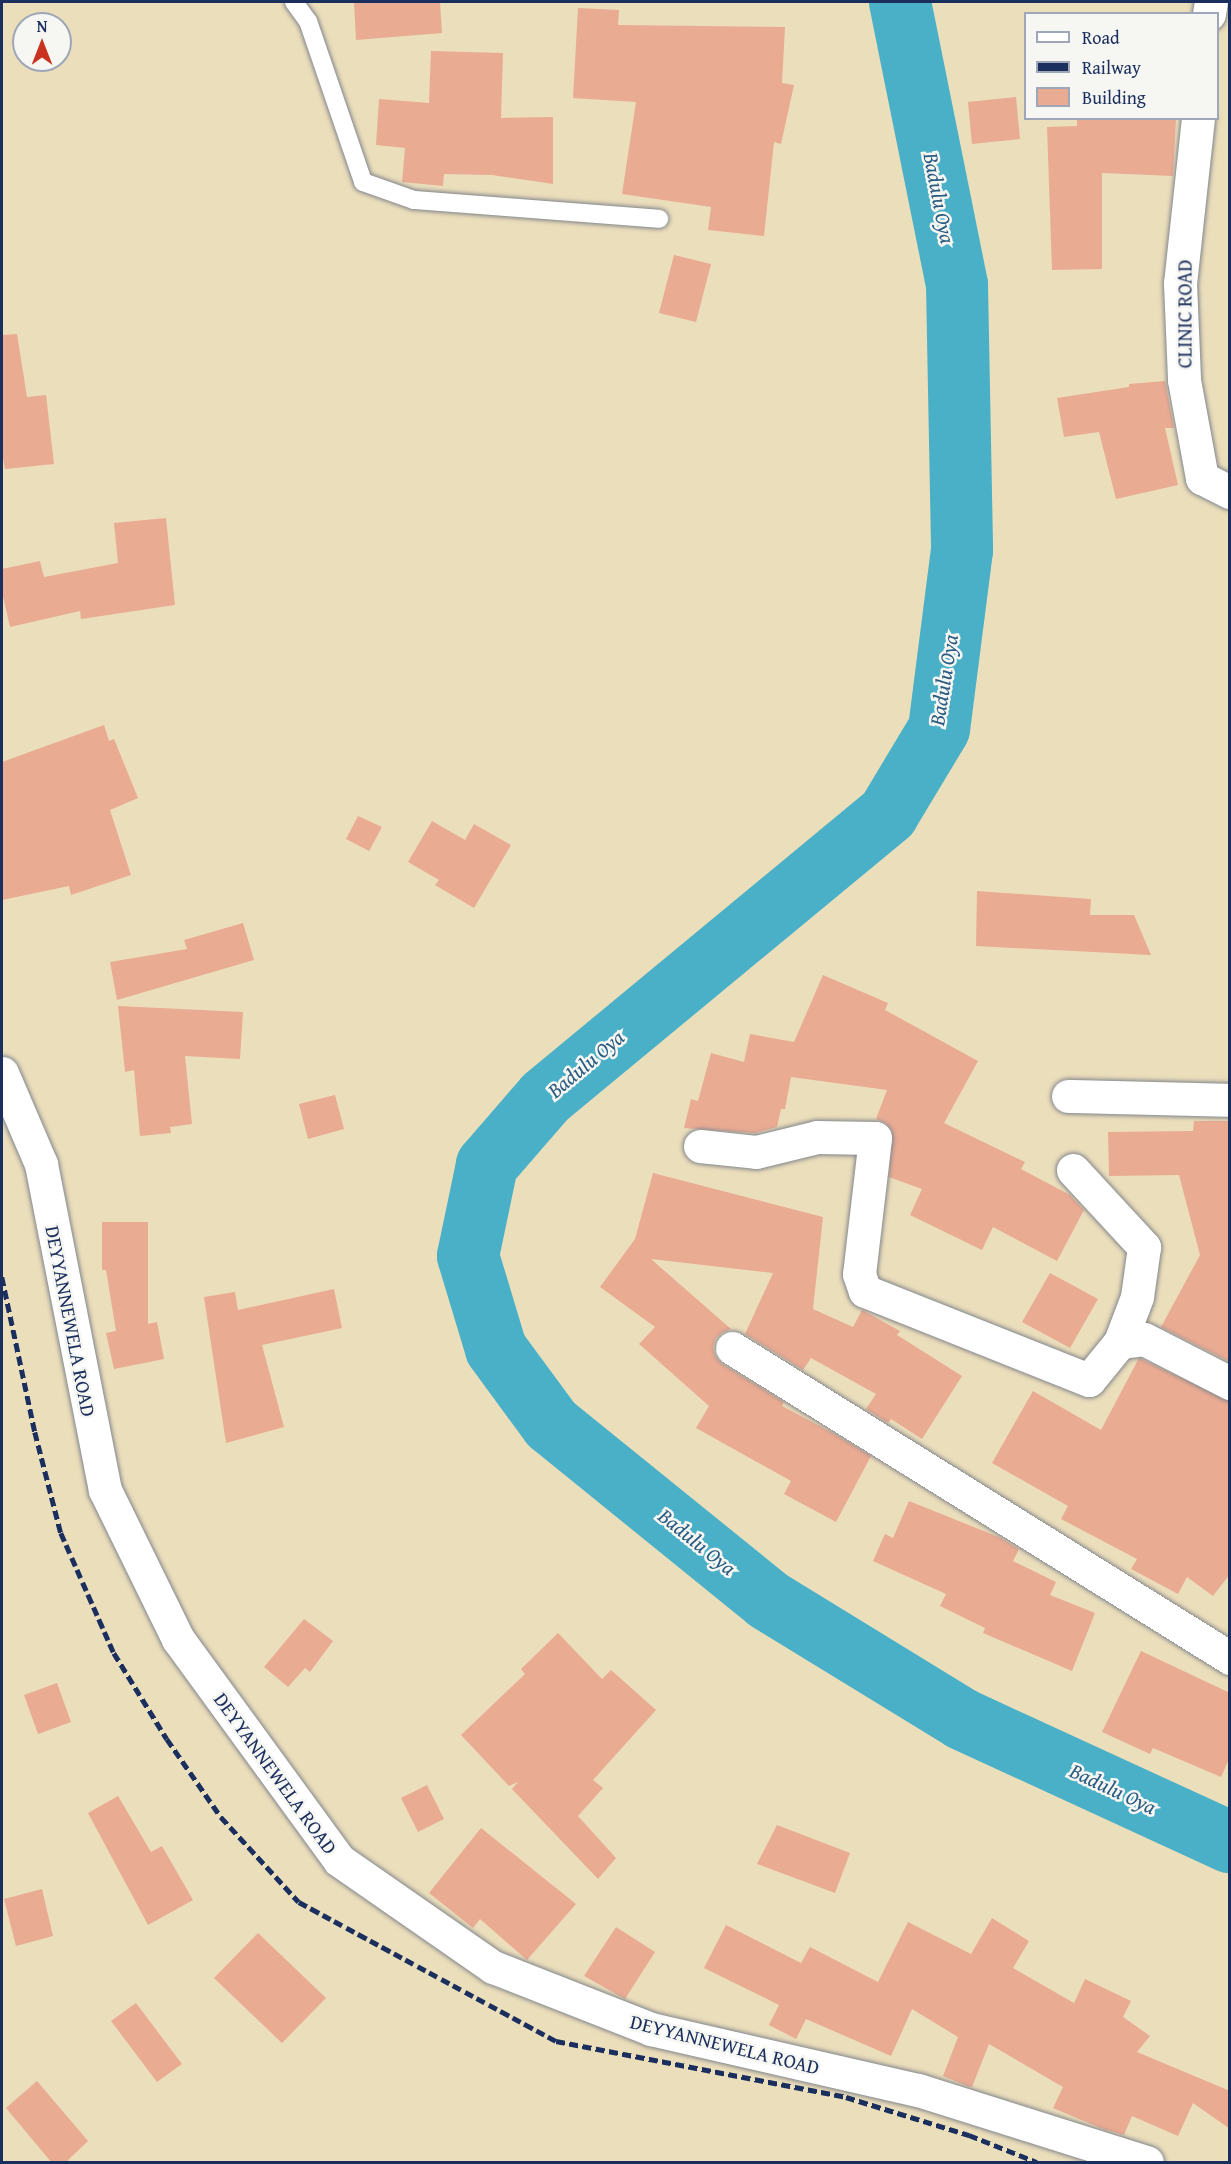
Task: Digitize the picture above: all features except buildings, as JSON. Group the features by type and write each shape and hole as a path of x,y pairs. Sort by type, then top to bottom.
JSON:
{"street":[{"name":"CLINIC ROAD","path":"1198,120 1180,284 1184,380 1202,478 1230,492"},
{"name":"DEYYANNEWELA ROAD","path":"2,1073 41,1164 105,1490 178,1639 339,1860 493,1967 651,2029 918,2090 1147,2163"},
{"path":"1068,1096 1230,1100"},
{"path":"700,1146 756,1152 817,1137 875,1138 860,1274 865,1291 1089,1380 1120,1342 1137,1297 1144,1247 1073,1170"},
{"path":"1120,1342 1144,1339 1230,1383"},
{"path":"732,1348 1230,1658"}],"lane":[{"path":"294,2 308,21 363,182 414,200 659,219"}],"waterway":[{"name":"Badulu Oya","path":"900,2 957,285 962,550 939,729 888,814 545,1098 487,1165 468,1256 496,1349 551,1424 768,1600 962,1719 1230,1842"}],"railway":[{"path":"2,1277 35,1432 61,1533 114,1653 167,1739 221,1817 299,1902 556,2041 846,2097 969,2135 1037,2162"}]}
